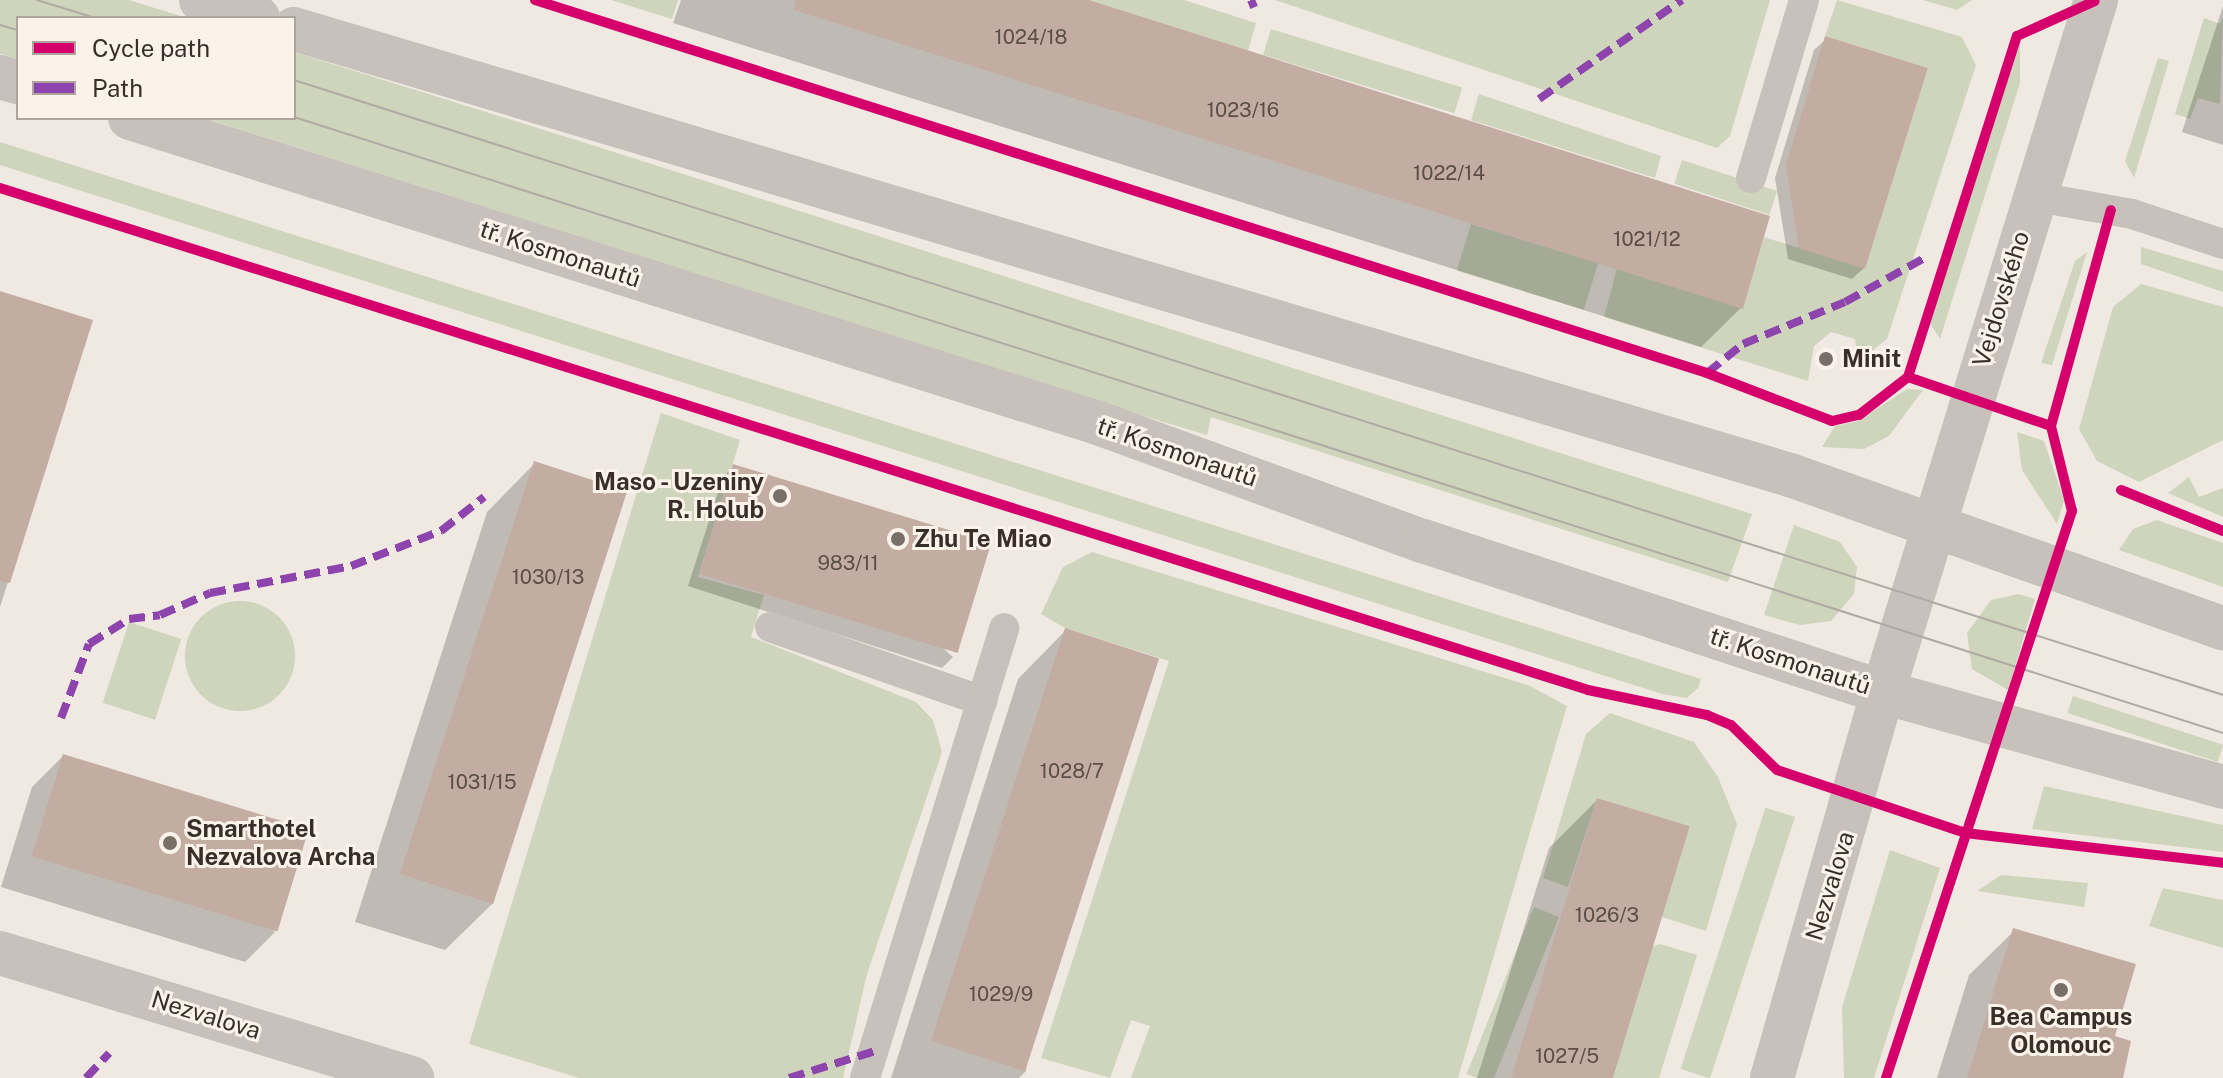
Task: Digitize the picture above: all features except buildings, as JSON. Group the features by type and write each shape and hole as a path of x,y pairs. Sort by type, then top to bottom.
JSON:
{"street":[{"path":"201,0 252,16"},
{"name":"Vejdovského","path":"1883,692 2094,0"},
{"path":"296,30 1933,524 2223,628"},
{"name":"tř. Kosmonautů","path":"136,120 1098,423 1883,692 2223,787"},
{"name":"Nezvalova","path":"1772,1078 1883,692"},
{"name":"Nezvalova","path":"0,953 412,1078"}],"lane":[{"path":"1751,178 1804,0"},
{"path":"2032,196 2132,214 2223,244"},
{"path":"770,627 982,701"},
{"path":"865,1078 1004,628"}],"green space":[{"path":"0,0 129,0 181,16 16,16 16,58 0,54"},
{"path":"611,0 678,0 672,19"},
{"path":"1089,0 1184,0 1256,23 1248,51"},
{"path":"1275,0 1770,0 1730,136 1717,148"},
{"path":"1837,0 1962,37 1976,65 1887,339 1859,361 1855,339 1831,332 1814,346 1808,381 1604,317 1617,268 1743,308 1764,237 1865,268 1928,68 1825,36"},
{"path":"1923,0 1972,0 1957,10"},
{"path":"2223,17 2220,104 2198,98 2190,119 2175,114 2204,18 2220,24"},
{"path":"1271,29 1462,87 1454,113 1263,55"},
{"path":"2020,43 2020,83 1940,339 1930,323"},
{"path":"296,53 1752,514 1728,582 1211,417 1207,435 210,120 296,120"},
{"path":"2158,58 2169,61 2134,178 2125,161"},
{"path":"1479,94 1661,156 1655,178 1471,120"},
{"path":"0,142 1701,679 1698,688 1687,698 1662,694 0,165"},
{"path":"1682,160 1777,191 1769,215 1674,184"},
{"path":"1471,224 1598,263 1584,310 1457,271"},
{"path":"2141,247 2223,271 2223,292 2141,264"},
{"path":"2087,252 2052,365 2041,363 2075,261"},
{"path":"2141,284 2223,307 2223,440 2139,482 2097,461 2079,429 2113,307"},
{"path":"1907,389 1923,390 1889,436 1864,449 1822,447 1835,426 1858,421"},
{"path":"661,413 740,440 698,577 764,595 751,637 916,702 933,720 942,752 867,974 843,1078 579,1078 469,1044"},
{"path":"2017,432 2044,441 2064,500 2057,524 2022,470"},
{"path":"2189,477 2199,497 2223,488 2223,517 2168,493"},
{"path":"2157,520 2223,543 2223,587 2119,550 2133,529"},
{"path":"1794,525 1840,542 1857,567 1854,594 1831,621 1800,625 1764,615"},
{"path":"1092,552 1528,685 1567,706 1458,1078 1131,1078 1150,1026 1131,1020 1110,1078 1041,1058 1169,661 1065,628 1041,614 1063,567"},
{"path":"2019,594 2035,599 2008,690 1972,669 1967,633 1991,600"},
{"path":"240,601 261,605 279,617 291,635 295,656 291,677 279,695 261,707 240,711 219,707 201,695 189,677 185,656 189,635 201,617 219,605"},
{"path":"129,622 181,639 155,720 103,703"},
{"path":"2073,696 2223,745 2218,762 2067,713"},
{"path":"1610,713 1694,742 1718,777 1737,824 1706,931 1662,917 1689,827 1597,798 1568,887 1543,878 1586,734"},
{"path":"2044,786 2223,825 2223,852 2032,829"},
{"path":"1766,807 1795,817 1710,1078 1681,1069"},
{"path":"1890,850 1940,868 1874,1078 1844,1078 1842,1007"},
{"path":"2001,875 2088,883 2084,907 1977,891"},
{"path":"2163,888 2223,900 2223,948 2149,926"},
{"path":"1534,907 1559,917 1494,1078 1477,1078 1467,1074"},
{"path":"1660,944 1697,955 1659,1078 1611,1078 1652,947"}],"tram line":[{"path":"37,0 89,16"},
{"path":"0,25 16,29"},
{"path":"296,81 2223,695"},
{"path":"296,118 2223,733"}],"marked path":[{"path":"1251,0 1254,7"},
{"path":"1539,99 1682,0"},
{"path":"1707,373 1743,344 1845,302 1928,256"},
{"path":"61,718 89,644 129,619 160,615 210,593 351,566 441,531 484,497"},
{"path":"789,1078 875,1051"},
{"path":"86,1078 109,1053"}],"cycle path":[{"path":"535,0 1707,373 1832,421 1859,415 1908,377"},
{"path":"1886,1078 2072,511 2051,426 1908,377 2017,36 2095,1"},
{"path":"0,188 1588,690 1707,715 1731,725 1777,770 1965,833 2223,863"},
{"path":"2051,426 2111,210"},
{"path":"2121,490 2223,531"}],"place":[{"name":"Minit","path":"1826,359"},
{"name":"Maso - Uzeniny R. Holub","path":"780,496"},
{"name":"Zhu Te Miao","path":"898,539"},
{"name":"Smarthotel Nezvalova Archa","path":"170,843"},
{"name":"Bea Campus Olomouc","path":"2061,990"}]}
